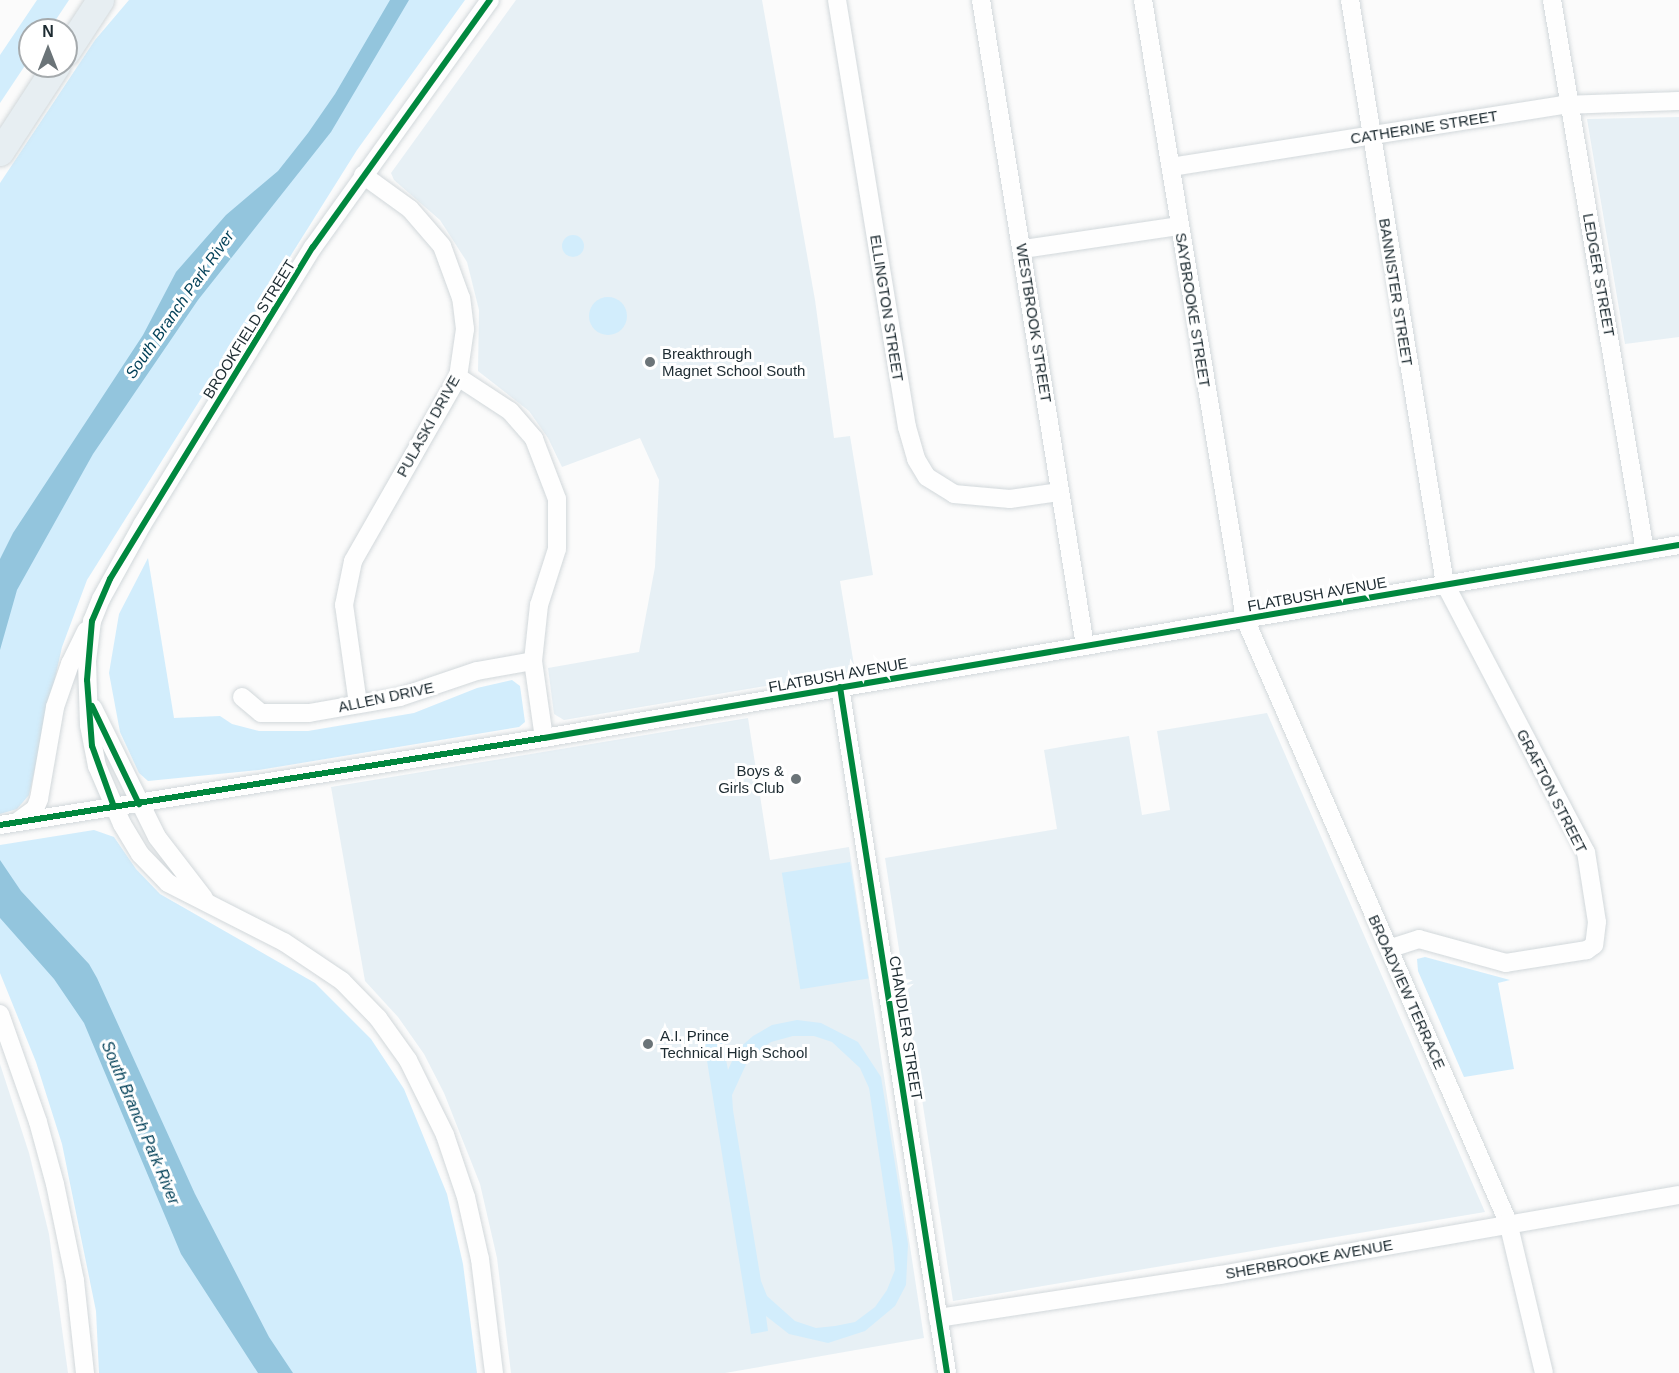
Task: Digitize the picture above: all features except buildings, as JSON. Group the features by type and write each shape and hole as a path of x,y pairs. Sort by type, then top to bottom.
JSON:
{"highway":[{"path":"72,18 84,0"},
{"path":"78,33 100,0"},
{"path":"0,128 32,78"},
{"path":"0,152 49,78"}],"street":[{"name":"BROOKFIELD STREET","path":"490,0 313,247 142,525 110,579 92,621 87,661 94,756 114,807 152,869 181,891 207,902 300,951 342,981 378,1018 408,1060 441,1127 466,1197 482,1270 494,1373"},
{"name":"ELLINGTON STREET","path":"837,0 907,427 916,459 927,477 954,494 1010,499 1059,492"},
{"name":"WESTBROOK STREET","path":"981,0 1023,249 1059,492 1085,646"},
{"name":"SAYBROOKE STREET","path":"1143,0 1245,619"},
{"name":"BANNISTER STREET","path":"1350,0 1445,584"},
{"name":"LEDGER STREET","path":"1552,0 1645,551"},
{"name":"CATHERINE STREET","path":"1171,167 1570,104 1679,101"},
{"name":"PULASKI DRIVE","path":"358,704 344,605 353,561 458,377 465,329 461,298 442,246 411,209 363,175"},
{"path":"1023,249 1179,226"},
{"path":"458,377 510,411 534,440 557,499 557,549 539,605 532,661 544,738"},
{"name":"FLATBUSH AVENUE","path":"9,824 544,738 1679,546"},
{"name":"GRAFTON STREET","path":"1389,949 1419,939 1506,963 1579,952 1594,945 1598,934 1586,852 1445,584"},
{"name":"BROADVIEW TERRACE","path":"1245,619 1508,1222 1544,1373"},
{"path":"9,824 35,809 39,799 55,707 70,664 92,621"},
{"name":"ALLEN DRIVE","path":"242,697 261,712 272,715 400,697 477,671 532,661"},
{"name":"CHANDLER STREET","path":"840,687 947,1373"},
{"name":"BROOKFIELD STREET","path":"88,698 139,804 167,853 207,902"},
{"path":"0,1014 35,1111 55,1184 75,1281 85,1373"},
{"name":"SHERBROOKE AVENUE","path":"938,1318 1220,1275 1508,1222 1679,1195"}],"shaded area":[{"path":"37,0 69,0 57,18 25,18"},
{"path":"129,0 465,0 357,150 87,580 62,647 29,795 17,809 0,814 0,183 70,78 78,78 78,66 95,40"},
{"name":"Breakthrough Magnet School South","path":"516,0 762,0 815,300 834,438 850,436 873,575 840,581 855,671 564,720 554,714 548,668 639,652 655,567 659,480 640,438 562,467 548,438 529,411 478,371 479,310 467,262 440,220 394,180 391,173"},
{"path":"18,28 18,76 0,103 0,55"},
{"path":"1679,117 1679,337 1625,344 1587,119"},
{"path":"569,235 577,235 584,242 584,250 577,257 569,257 562,250 562,242"},
{"path":"608,297 621,303 627,316 621,329 608,335 595,329 589,316 595,303"},
{"path":"148,558 174,718 220,716 232,724 259,731 308,731 414,713 477,688 512,680 520,686 525,722 519,727 259,770 148,781 139,773 120,732 109,673 119,614"},
{"path":"1267,713 1485,1212 953,1301 885,858 1057,829 1044,750 1072,745 1129,736 1142,815 1170,810 1157,731"},
{"name":"A.I. Prince Technical High School","path":"748,718 770,860 849,847 924,1338 725,1373 511,1373 497,1258 480,1184 444,1093 424,1054 398,1017 365,981 331,787"},
{"path":"94,830 114,837 136,869 160,894 315,983 371,1039 404,1089 447,1194 463,1264 477,1373 99,1373 96,1311 62,1144 36,1062 0,973 0,845"},
{"path":"850,862 868,979 800,989 782,873"},
{"path":"1425,957 1510,980 1498,983 1514,1069 1464,1077 1418,971 1417,959"},
{"path":"797,1020 821,1023 858,1042 881,1077 908,1244 906,1285 895,1306 865,1331 828,1343 789,1334 766,1316 768,1331 751,1334 703,1036 721,1033 728,1070 737,1050 753,1036 772,1025","holes":["793,1036 814,1036 832,1042 860,1068 869,1088 895,1270 887,1290 875,1307 855,1322 816,1328 795,1321 767,1296 761,1281 732,1095 749,1058 771,1042"]},
{"path":"0,1064 29,1153 49,1234 68,1373 0,1373"}],"water":[{"name":"South Branch Park River","path":"390,0 409,0 331,132 198,300 93,454 17,590 0,650 0,559 13,533 143,335 176,272 226,215 278,171 308,133 335,94"},
{"name":"South Branch Park River","path":"0,860 21,891 89,964 97,978 195,1194 269,1337 293,1373 258,1373 181,1254 84,1023 54,979 0,918"}],"cycle path":[{"path":"114,807 92,746 87,680 92,621 110,579 313,247 490,0"},
{"path":"0,825 544,738 1679,545"},
{"path":"840,687 947,1373"},
{"path":"92,706 139,804"}],"place":[{"name":"Breakthrough Magnet School South","path":"650,362"},
{"name":"Boys & Girls Club","path":"796,779"},
{"name":"A.I. Prince Technical High School","path":"648,1044"}]}
